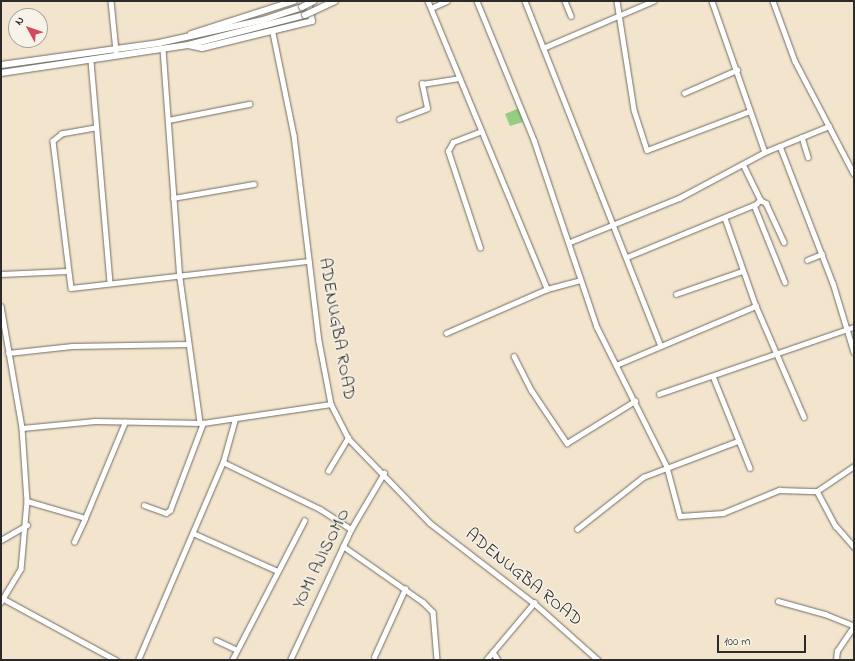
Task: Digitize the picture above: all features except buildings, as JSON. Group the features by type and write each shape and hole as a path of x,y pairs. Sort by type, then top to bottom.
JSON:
{"street":[{"path":"111,1 116,51"},
{"path":"190,35 198,29 294,1"},
{"path":"188,45 202,48 312,22 308,1"},
{"path":"1,65 116,51 263,20 302,7 314,1"},
{"path":"1,73 117,58 188,45 305,15 335,1"},
{"path":"428,1 547,289"},
{"path":"431,8 446,1"},
{"path":"477,1 534,140 570,242 580,280 616,365 667,467 679,514 683,518 723,513 779,490 817,491 854,466"},
{"path":"525,1 612,226 627,257 660,344"},
{"path":"565,1 571,16"},
{"path":"617,1 634,110 647,150 750,111"},
{"path":"543,48 653,1"},
{"path":"712,1 765,152"},
{"path":"773,1 795,61 854,174"},
{"name":"ADENUGBA ROAD","path":"273,32 294,135 308,260 331,404 348,438 384,473 430,523 534,603 598,660"},
{"path":"144,505 166,513 170,510 202,422 188,344 180,278 162,49"},
{"path":"91,61 95,128 110,283"},
{"path":"684,93 737,70"},
{"path":"399,120 427,108 422,84 459,78"},
{"path":"168,120 249,104"},
{"path":"570,242 679,198 765,152 829,126"},
{"path":"95,128 62,134 53,141 67,271 71,288 110,283 180,278 308,260"},
{"path":"480,248 448,151 453,142 481,131"},
{"path":"802,137 808,157"},
{"path":"780,146 822,254 845,331 854,352"},
{"path":"743,165 760,200 766,203 784,242"},
{"path":"173,198 254,184"},
{"path":"627,257 724,218 754,205 760,200"},
{"path":"754,205 785,282"},
{"path":"724,218 756,306 804,417"},
{"path":"807,260 822,254"},
{"path":"1,274 67,271"},
{"path":"676,294 742,271"},
{"path":"446,333 547,289 580,280"},
{"path":"1,306 22,428 27,501 27,525 21,569 2,601 116,660"},
{"path":"616,365 660,344 756,306"},
{"path":"659,394 778,355 854,327"},
{"path":"8,353 72,346 188,344"},
{"path":"514,356 532,391 567,442 635,401"},
{"path":"712,376 750,468"},
{"path":"22,428 125,422 202,422 235,419 331,404"},
{"path":"138,660 223,462 235,419"},
{"path":"74,542 125,422"},
{"path":"328,471 348,438"},
{"path":"577,529 628,487 667,467 738,440"},
{"path":"223,462 320,509 351,528"},
{"name":"YOMI AJISOMO","path":"290,660 351,528 384,473"},
{"path":"817,491 836,526 854,547"},
{"path":"27,501 85,518"},
{"path":"232,660 304,521"},
{"path":"1,540 27,525"},
{"path":"193,533 278,571"},
{"path":"343,546 405,589 433,612 437,660"},
{"path":"374,657 405,589"},
{"path":"778,601 817,611 854,626 837,651 836,660"},
{"path":"486,660 534,603"},
{"path":"216,640 237,650"},
{"path":"494,652 498,660"}],"green space":[{"path":"519,108 523,122 510,126 505,114"}]}
